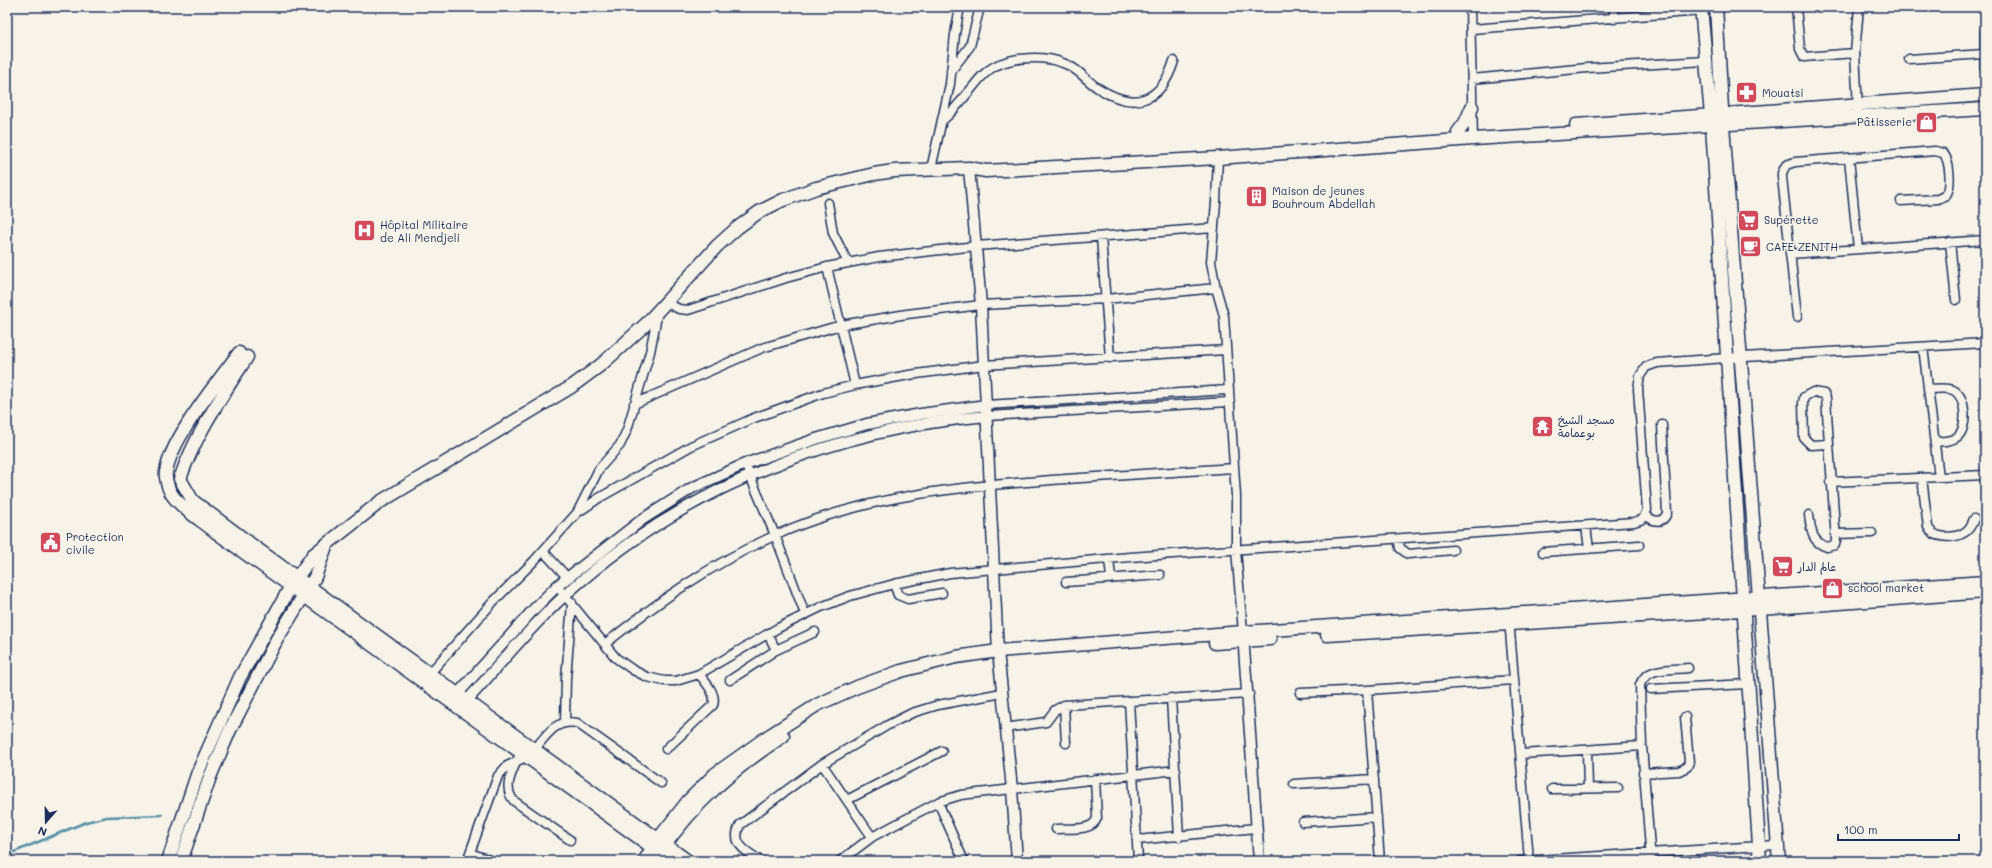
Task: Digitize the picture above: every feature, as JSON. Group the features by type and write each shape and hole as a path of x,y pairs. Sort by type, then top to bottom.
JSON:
{"main road":[{"path":"1716,7 1717,119 1727,358 1760,861"},
{"path":"1701,9 1706,61 1717,119 1741,357 1778,861"},
{"path":"168,861 198,772 218,724 247,664 294,581 313,555 326,546 353,521 380,502 587,376 622,347 727,237 748,219 771,206 810,190 894,171 969,168 986,171 1218,158 1473,135 1717,119 1857,104 1985,95"},
{"path":"1458,132 1468,118 1472,107"},
{"path":"1717,119 1859,117 1985,109"},
{"path":"969,168 983,164 1128,156 1458,132 1473,135"},
{"path":"243,355 204,425 189,455 180,479 193,501 307,591 459,702 526,755 658,848 671,861"},
{"path":"181,861 210,777 230,730 252,684 319,568 326,546"},
{"path":"1760,603 1985,582"},
{"path":"307,591 430,673 459,702"},
{"path":"658,848 698,804 726,778 774,742 818,714 861,693 886,684 999,655 1244,637 1743,604 1985,592"},
{"path":"658,848 688,861"}],"street":[{"path":"931,169 951,72 955,34 960,7"},
{"path":"951,72 970,46 980,7"},
{"path":"1470,7 1472,29 1473,135"},
{"path":"1614,7 1614,19"},
{"path":"1796,7 1800,49 1804,57 1855,52"},
{"path":"1858,7 1855,52 1859,117"},
{"path":"1472,29 1614,19 1701,9"},
{"path":"1985,30 1985,68"},
{"path":"1909,59 1984,54"},
{"path":"942,121 955,108 981,76 996,66 1031,58 1062,62 1075,68 1096,87 1105,92 1132,101 1143,101 1159,91 1170,73 1174,61"},
{"path":"1472,79 1587,68 1706,61"},
{"path":"1797,317 1782,177 1784,168 1790,163 1935,151 1943,153 1946,157 1949,186 1946,195 1938,199 1901,201"},
{"path":"1218,158 1211,256 1216,288 1224,316 1236,496 1236,550 1249,694 1259,861"},
{"path":"1849,158 1858,249"},
{"path":"969,168 981,305 993,569 999,655 1018,861"},
{"path":"828,203 831,225 848,263"},
{"path":"577,513 599,469 623,440 650,352 662,306 679,310 688,310 743,291 827,267 914,252 1214,228"},
{"path":"1101,237 1110,358"},
{"path":"1790,254 1985,240"},
{"path":"1950,242 1956,300"},
{"path":"827,267 855,385"},
{"path":"634,404 762,348 841,325 907,314 981,305 1106,299 1216,288"},
{"path":"557,586 616,658 633,670 647,677 664,681 676,681 699,674 805,614 850,596 894,584 950,573 1109,559 1236,550 1292,549 1398,539 1634,522 1643,519 1646,516 1647,504 1638,389 1641,372 1651,364 1741,357 1985,343"},
{"path":"1923,347 1939,477"},
{"path":"430,673 493,602 543,551 577,513 599,498 691,446 779,408 855,385 984,365 1226,350"},
{"path":"1928,389 1953,390 1959,395 1963,406 1963,427 1959,435 1952,440 1935,442"},
{"path":"459,702 557,586 567,577 643,519 692,488 745,464 816,439 867,424 921,414 986,406 1228,390"},
{"path":"1809,515 1811,534 1819,544 1826,547 1832,546 1836,542 1830,482 1829,444 1826,398 1824,394 1819,392 1808,393 1802,402 1804,438 1811,444 1829,444"},
{"path":"459,702 565,595 624,547 671,516 750,475 815,450 875,433 924,424 987,416 1229,402"},
{"path":"1646,516 1651,520 1659,521 1663,519 1667,513 1662,425"},
{"path":"745,464 775,535 805,614"},
{"path":"605,644 662,599 716,565 775,535 825,517 876,502 933,491 989,484 1234,468"},
{"path":"1830,482 1985,475"},
{"path":"1922,478 1928,527 1932,534 1939,537 1960,535 1969,528 1974,519"},
{"path":"1586,526 1589,549"},
{"path":"1835,534 1872,533"},
{"path":"1398,539 1400,548 1408,554 1454,550"},
{"path":"1543,552 1639,545"},
{"path":"543,551 567,577"},
{"path":"1109,559 1111,578"},
{"path":"1066,582 1160,575"},
{"path":"894,584 898,595 906,599 942,593"},
{"path":"565,722 566,678 572,604"},
{"path":"1509,619 1522,754 1529,860"},
{"path":"730,680 776,650 815,632"},
{"path":"768,634 776,650"},
{"path":"1650,857 1642,746 1641,681 1651,672 1688,668"},
{"path":"666,748 713,705 714,701 712,693 699,674"},
{"path":"1300,693 1514,680"},
{"path":"1651,689 1748,684"},
{"path":"1367,690 1380,861"},
{"path":"761,861 741,846 737,836 740,825 822,764 888,725 912,714 938,705 1002,693"},
{"path":"1005,728 1046,722 1055,710 1064,705 1249,694"},
{"path":"1171,698 1179,836"},
{"path":"1129,701 1138,861"},
{"path":"1064,705 1066,743"},
{"path":"1644,773 1679,771 1687,767 1689,762 1685,717"},
{"path":"570,840 519,805 511,797 509,792 508,782 526,755 553,728 565,722 582,725 661,783"},
{"path":"1522,754 1642,746"},
{"path":"1587,750 1588,788"},
{"path":"847,800 942,751"},
{"path":"492,861 469,857 498,776 507,766 526,755"},
{"path":"822,764 872,837"},
{"path":"840,861 872,837 938,802 966,794 1176,770"},
{"path":"1056,829 1089,827 1094,823 1097,818 1095,779"},
{"path":"1294,784 1374,779"},
{"path":"1552,789 1618,788"},
{"path":"938,802 964,861"},
{"path":"1303,822 1377,817"},
{"path":"1137,840 1256,828"},
{"path":"1520,861 1650,857 1777,845"},
{"path":"643,861 658,848"}],"waterway":[{"path":"7,855 86,822 107,817 162,815"}],"place":[{"name":"Mouatsi","path":"1747,93"},
{"name":"Pâtisserie","path":"1927,122"},
{"name":"Maison de jeunes Bouhroum Abdellah","path":"1257,197"},
{"name":"Supérette","path":"1749,220"},
{"name":"Hôpital Militaire de Ali Mendjeli","path":"365,231"},
{"name":"CAFE ZENITH","path":"1751,247"},
{"name":"مسجد الشيخ بوعمامة","path":"1543,426"},
{"name":"Protection civile","path":"50,543"},
{"name":"عالم الدار","path":"1783,567"},
{"name":"school market","path":"1832,588"}]}
